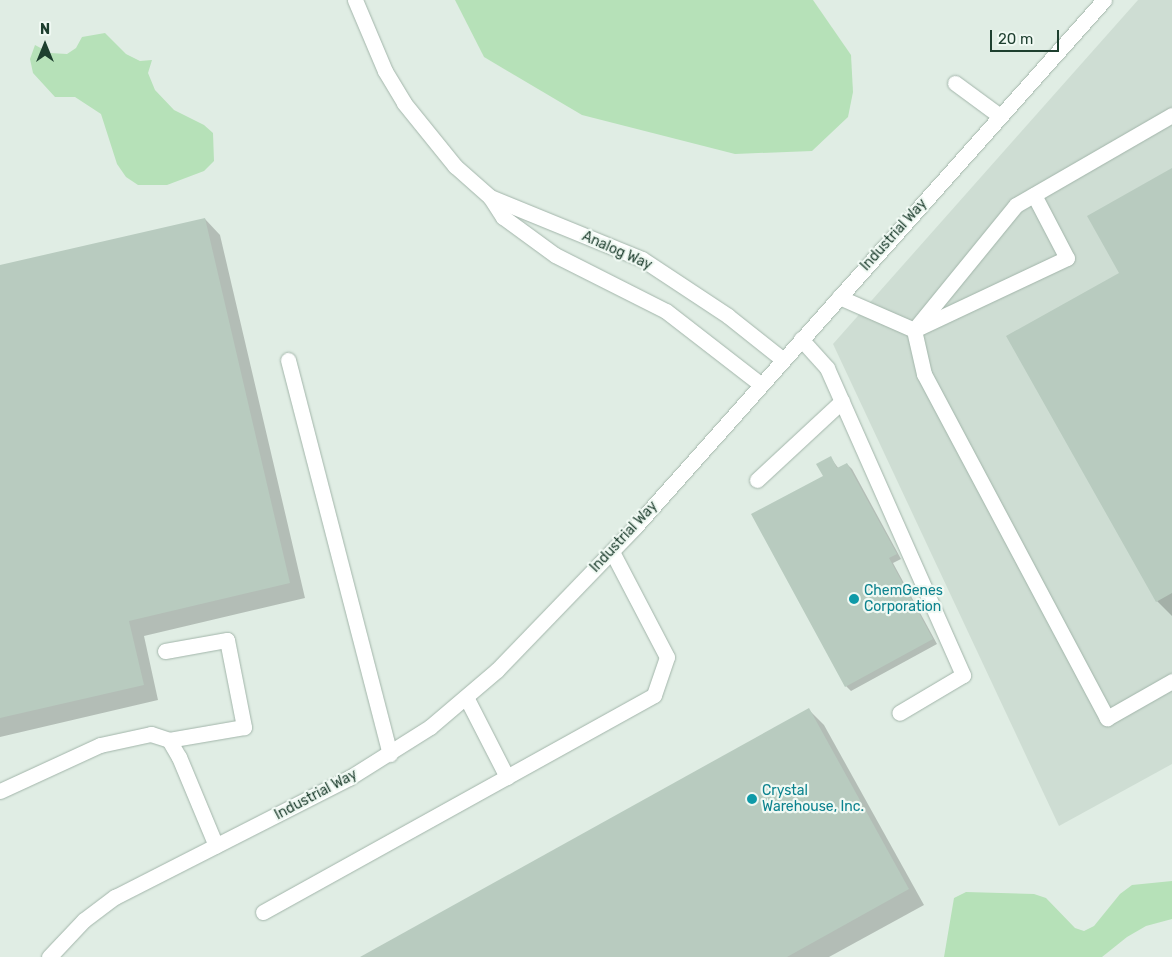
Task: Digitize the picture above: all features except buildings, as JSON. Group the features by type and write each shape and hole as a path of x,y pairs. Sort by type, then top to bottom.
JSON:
{"street":[{"name":"Analog Way","path":"356,0 381,62 404,103 455,166 490,197 503,218 555,256 666,311 760,384"},
{"name":"Industrial Way","path":"49,957 84,920 115,897 299,806 390,754 466,698 530,638 612,552 782,359 1104,0"},
{"path":"955,82 1000,116"},
{"path":"914,330 1016,205 1172,116"},
{"path":"838,297 914,330 1067,258 1034,195"},
{"name":"Analog Way","path":"490,197 642,259 728,316 782,359"},
{"path":"914,330 924,374 1107,718 1172,681"},
{"path":"801,340 827,368 963,675 899,713"},
{"path":"288,360 390,754"},
{"path":"757,480 842,401"},
{"path":"263,912 654,695 667,657 612,552"},
{"path":"0,791 100,745 151,734 169,740 244,728 227,640 165,652"},
{"path":"466,698 507,777"},
{"path":"169,740 216,846"}],"shaded area":[{"path":"1138,0 1172,0 1172,764 1059,826 833,344"}],"green space":[{"path":"455,0 813,0 851,55 853,92 848,117 812,151 735,154 582,115 484,57"},
{"path":"105,33 126,54 140,61 152,60 148,73 155,90 174,110 204,125 213,133 214,161 204,171 167,185 138,185 126,177 117,164 101,114 75,97 55,97 33,73 30,59 35,45 50,53 67,54 76,48 82,37"},
{"path":"1172,881 1172,919 1146,926 1127,937 1102,957 944,957 954,898 966,892 1034,894 1046,898 1075,928 1084,931 1094,926 1120,894 1132,885"}],"place":[{"name":"ChemGenes Corporation","path":"854,599"},
{"name":"Crystal Warehouse, Inc.","path":"752,799"}]}
